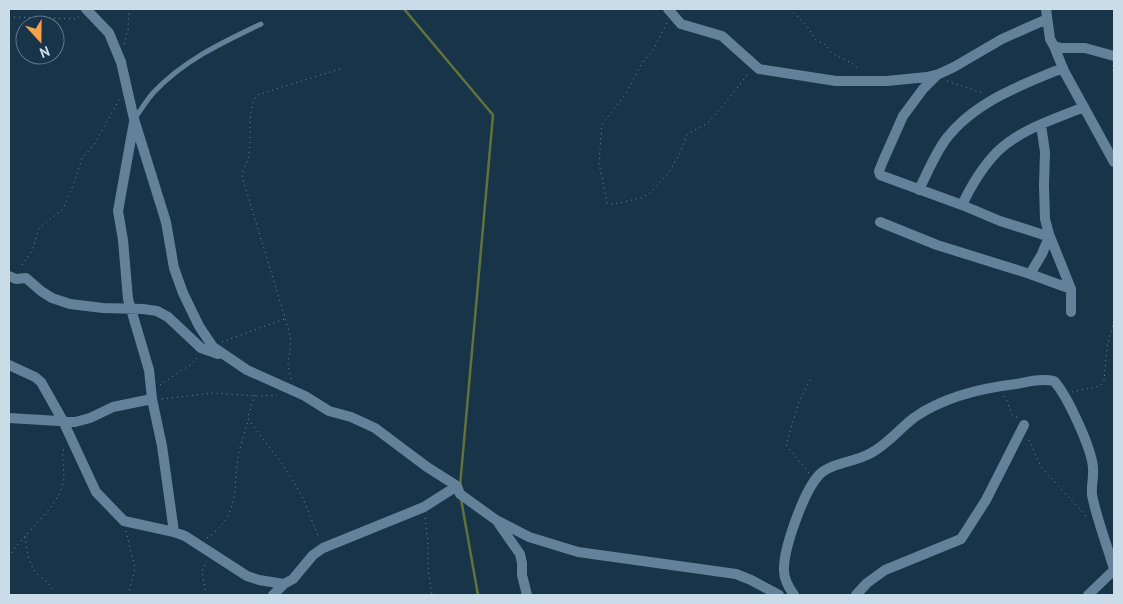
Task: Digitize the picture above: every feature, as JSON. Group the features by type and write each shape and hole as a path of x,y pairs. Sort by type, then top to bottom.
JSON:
{"street":[{"path":"88,10 109,33 121,62 134,119 166,222 174,268 206,345"},
{"path":"669,11 681,24 722,36 759,69 821,80 872,81 938,75 1047,14 1050,39 1063,68 1100,133 1114,162"},
{"path":"1054,46 1061,48 1085,48 1114,56"},
{"path":"919,190 934,159 951,133 998,96 1063,68"},
{"path":"938,75 923,89 903,116 879,171 881,176 962,205 1000,221 1049,237"},
{"path":"962,205 972,184 999,150 1023,133 1084,107"},
{"path":"134,119 118,212 123,240 128,299 150,370 151,395 162,446 174,532"},
{"path":"1041,125 1045,152 1044,205 1046,226 1071,289 1071,312"},
{"path":"880,222 937,245 1071,289"},
{"path":"1030,274 1042,254 1049,237"},
{"path":"9,286 13,278 26,278 41,292 70,304 157,311 206,345 213,347 247,370 287,392 329,411 351,417 375,428 457,486 460,494 496,520 529,537 578,552 736,574 779,595"},
{"path":"9,365 39,379 63,421 96,492 124,520 174,532 215,554 247,576 284,584"},
{"path":"794,595 785,579 784,557 795,522 815,479 820,474 828,469 855,461 873,452 925,410 977,390 1032,380 1052,380 1063,394 1081,430 1092,463 1092,492 1114,570 1088,595"},
{"path":"9,418 75,422 151,395"},
{"path":"856,595 867,583 885,570 961,539 986,500 1024,425"},
{"path":"273,595 284,584 293,579 313,555 323,548 424,507 457,486"},
{"path":"496,520 520,554 522,575 527,595"}],"lane":[{"path":"134,119 153,93 185,65 208,50 260,24"}],"path":[{"path":"121,62 122,50 128,30 129,9"},
{"path":"790,9 807,26 816,40 826,45 832,53 853,64 872,81"},
{"path":"9,18 76,19 88,10"},
{"path":"669,11 666,27 653,50 642,63 625,95 602,124 599,163 607,203 614,204 641,198 656,187 672,167 680,153 686,135 713,118 742,82 751,63"},
{"path":"1114,56 1114,90"},
{"path":"151,395 180,398 213,392 255,395 287,392 291,372 288,364 291,342 242,176 242,170 249,154 249,128 254,100 259,94 340,69"},
{"path":"938,75 972,90 998,96"},
{"path":"22,265 32,251 39,228 63,209 82,158 94,145 114,111 126,83"},
{"path":"151,395 190,365 206,345 220,343 285,319"},
{"path":"1063,394 1094,388 1103,384 1114,320"},
{"path":"812,376 799,402 786,445 788,450 815,479"},
{"path":"996,386 1007,401 1012,415 1024,425 1041,468 1086,517"},
{"path":"198,544 216,531 231,510 237,486 237,465 249,420 248,416 255,395"},
{"path":"249,420 283,465 302,496 323,548"},
{"path":"9,557 51,506 62,487 65,476 62,458 69,435"},
{"path":"424,507 432,595"},
{"path":"124,520 135,568 128,595"},
{"path":"25,537 31,567 39,576 47,581 52,589"},
{"path":"206,595 202,569 205,562 215,554"}],"waterway":[{"path":"404,9 493,115 460,486"},
{"path":"461,499 478,595"}]}
